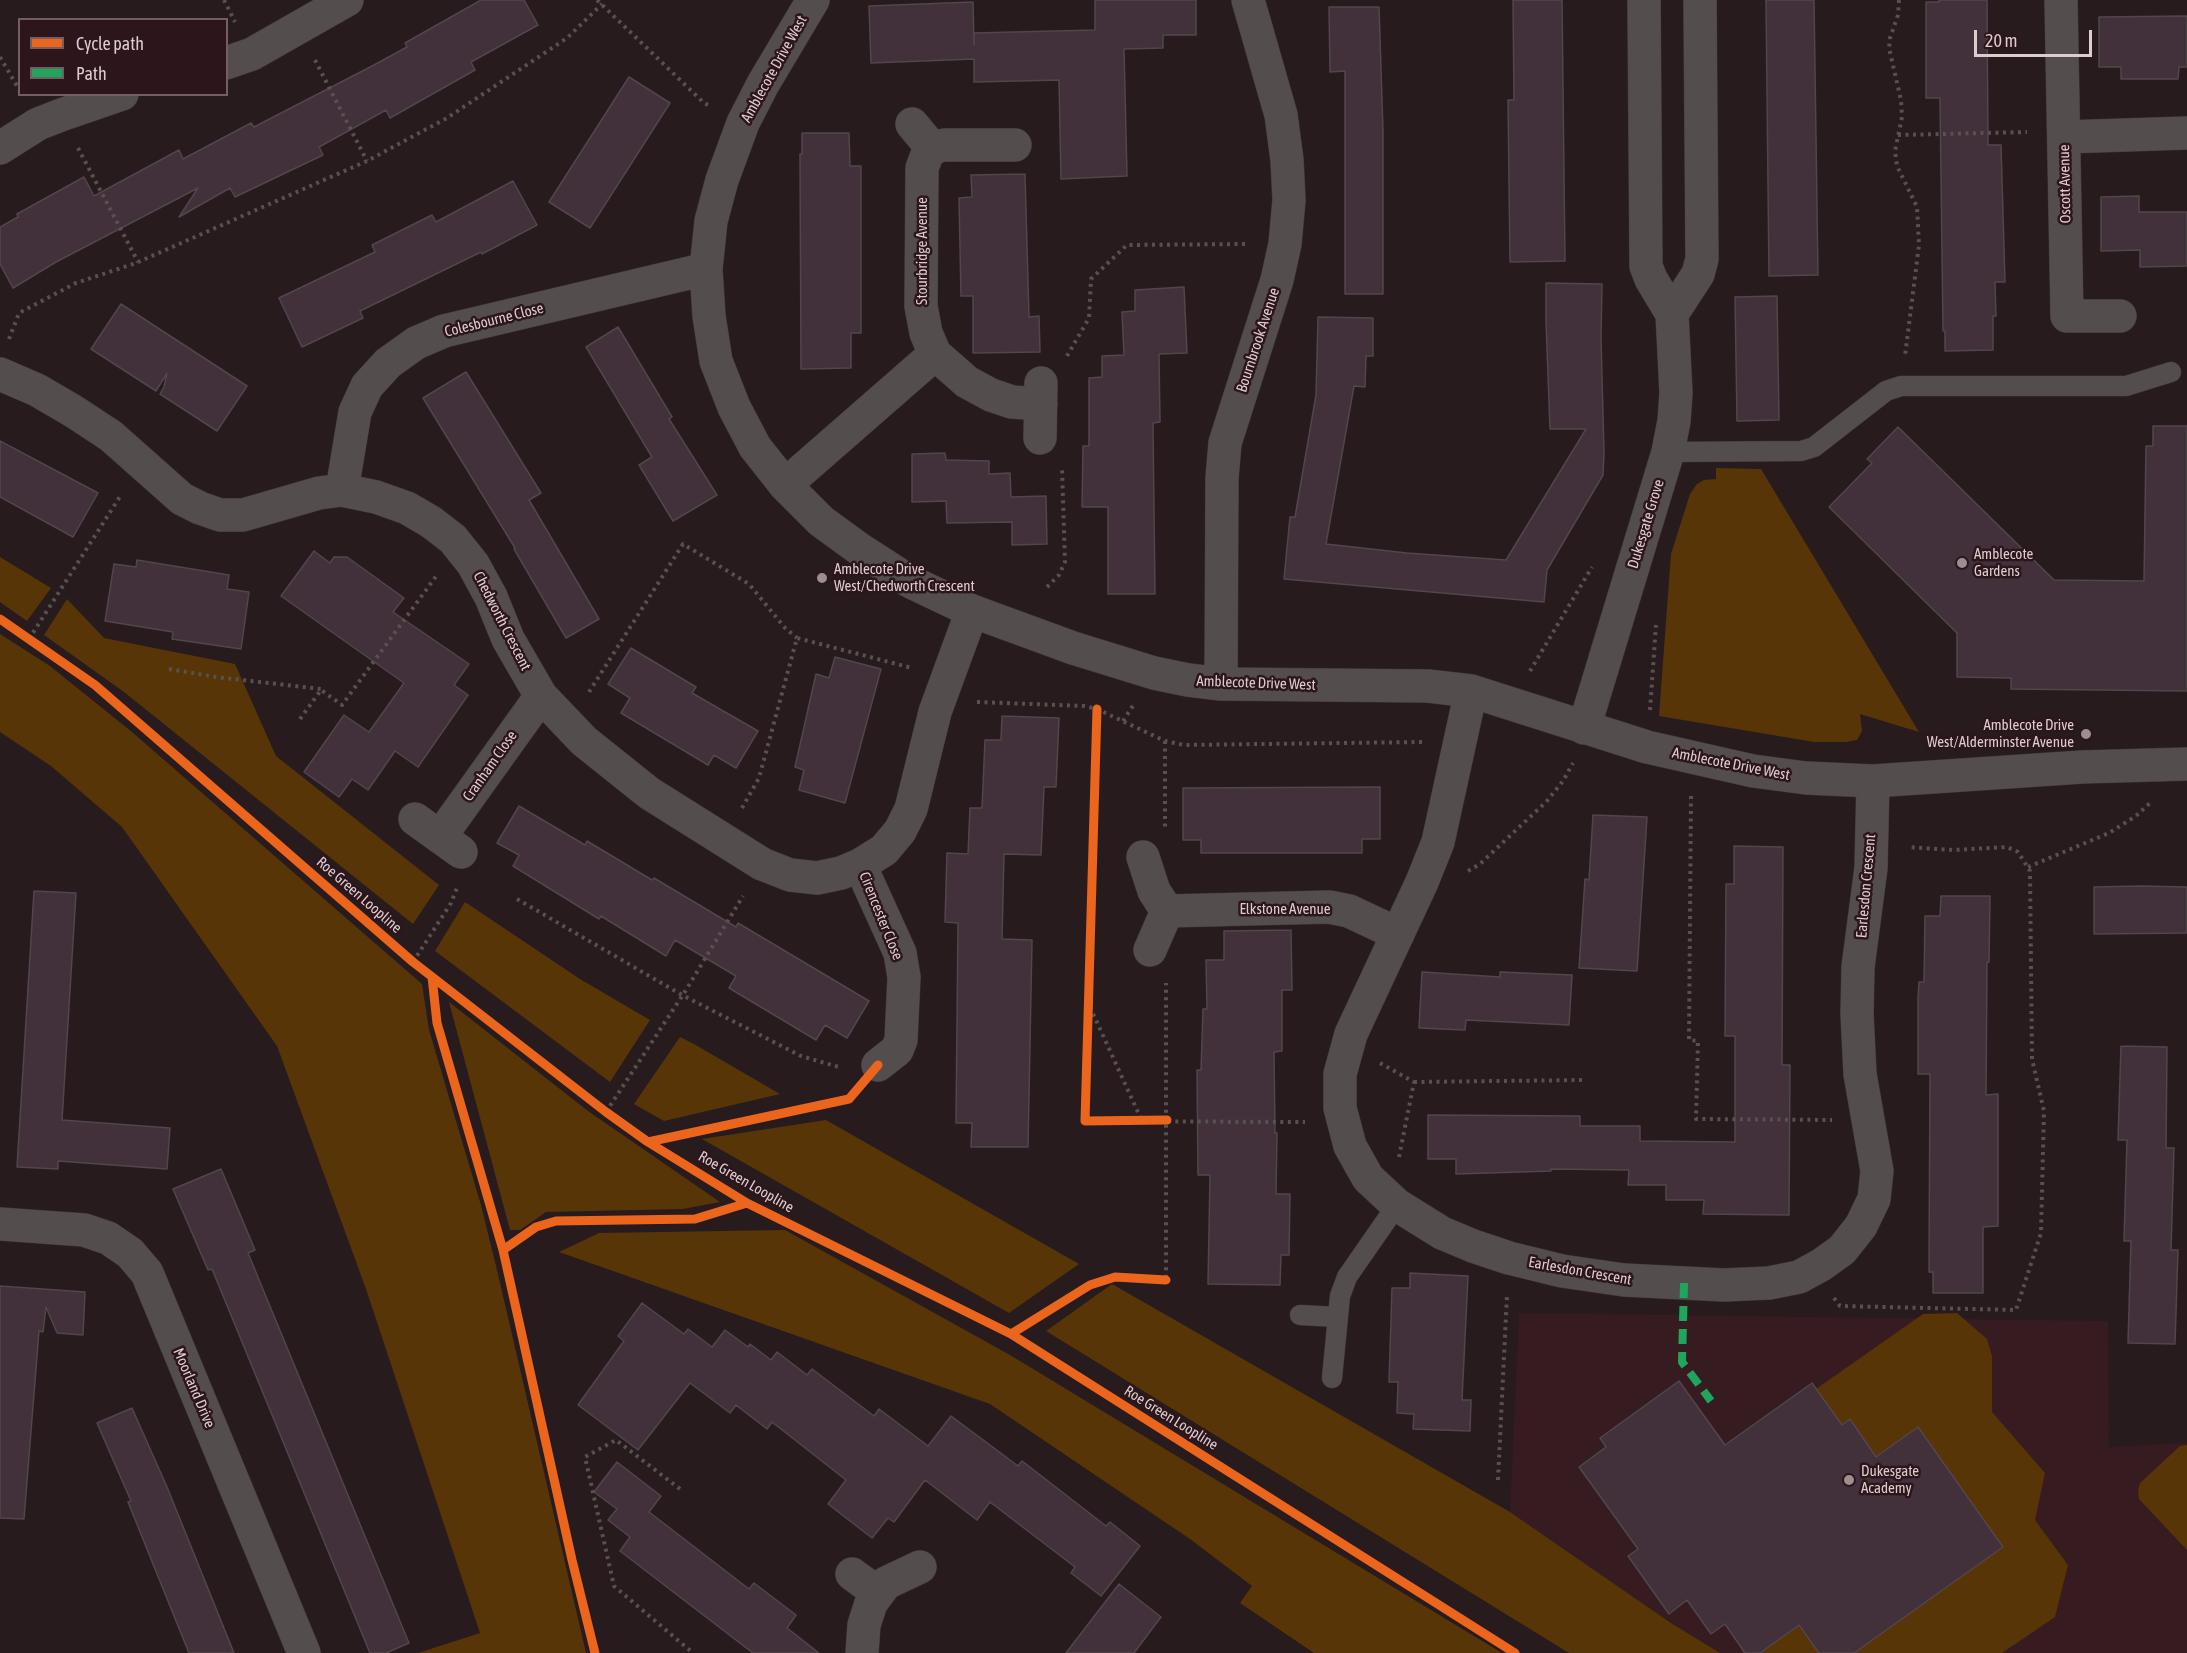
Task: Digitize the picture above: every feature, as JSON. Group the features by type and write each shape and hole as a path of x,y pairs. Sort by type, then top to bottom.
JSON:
{"street":[{"path":"228,62 252,54 347,0"},
{"name":"Amblecote Drive West","path":"813,0 763,84 743,123 722,180 711,221 706,269 709,316 716,361 734,407 755,447 784,484 821,520 858,548 909,581 972,611 1073,648 1154,673 1221,684 1428,686 1470,691 1586,729 1692,758 1753,771 1806,778 1873,781 2082,767 2187,764"},
{"name":"Bournbrook Avenue","path":"1221,684 1222,478 1225,443 1277,280 1285,244 1289,200 1281,115 1248,0"},
{"name":"Dukesgate Grove","path":"1586,729 1668,452 1674,421 1676,393 1672,314 1646,266 1644,0"},
{"path":"1672,314 1698,274 1702,260 1700,0"},
{"name":"Oscott Avenue","path":"2061,0 2067,316 2120,316"},
{"path":"0,148 38,124 116,96"},
{"path":"2065,134 2187,133"},
{"name":"Stourbridge Avenue","path":"1015,145 945,145 922,136 924,158 921,306 926,333 935,354 967,382 991,395 1012,402 1041,393"},
{"name":"Colesbourne Close","path":"342,490 355,412 368,386 388,363 417,343 444,331 706,269"},
{"path":"784,484 935,354"},
{"name":"Chedworth Crescent","path":"0,374 37,390 74,411 111,436 182,499 201,508 220,514 243,514 319,493 342,490 376,497 407,508 431,522 458,546 473,564 491,597 508,639 541,696 568,725 592,748 649,793 762,864 790,875 817,878 841,873 860,865 884,850 900,831 911,809 943,689 972,611"},
{"path":"1040,438 1041,393"},
{"name":"Earlesdon Crescent","path":"1470,691 1438,842 1422,882 1351,1034 1340,1074 1340,1108 1350,1146 1368,1178 1394,1202 1442,1233 1509,1258 1562,1271 1624,1280 1724,1285 1769,1283 1799,1277 1812,1270 1842,1250 1861,1226 1874,1199 1877,1171 1860,1074 1858,967 1871,868 1873,781"},
{"name":"Cranham Close","path":"439,836 541,696"},
{"path":"1143,857 1154,891 1167,911 1150,950"},
{"name":"Cirencester Close","path":"860,865 900,953 904,977 901,1040 897,1050 873,1071"},
{"name":"Elkstone Avenue","path":"1167,911 1329,907 1349,911 1398,934"},
{"name":"Moorland Drive","path":"0,1224 84,1230 108,1238 130,1252 147,1274 304,1653"},
{"path":"862,1653 864,1625 871,1603 886,1583 920,1567"},
{"path":"852,1574 878,1593"}],"lane":[{"path":"1668,452 1801,451 1814,447 1886,391 1900,386 2126,386 2170,372"},
{"path":"1332,1378 1340,1296 1347,1277 1394,1202"},
{"path":"1300,1315 1338,1317"}],"path":[{"path":"597,0 704,103 743,123"},
{"path":"1899,0 1898,15 1889,48 1901,100 1902,117 1895,151 1897,166 1917,207 1919,245 1904,363"},
{"path":"8,342 19,313 76,283 138,261 367,161 456,112 567,38 602,4"},
{"path":"298,29 367,161"},
{"path":"0,57 18,88"},
{"path":"60,115 138,261"},
{"path":"1898,135 2065,134"},
{"path":"1041,393 1061,366 1089,318 1090,279 1127,245 1285,244"},
{"path":"1040,438 1062,458 1065,562 1059,575 1047,587"},
{"path":"29,639 142,462"},
{"path":"568,725 635,616 683,544 748,584 785,628 797,638 943,689 1097,709 1165,741 1184,745 1460,741"},
{"path":"169,669 321,690 342,705 458,546"},
{"path":"1510,704 1596,561"},
{"path":"20,632 39,645"},
{"path":"723,840 759,778 797,638"},
{"path":"300,718 321,690"},
{"path":"1097,709 1085,1121 1344,1122"},
{"path":"1422,882 1464,874 1480,864 1563,782 1575,761 1586,729"},
{"path":"1143,857 1166,838 1165,741"},
{"path":"1692,758 1689,1040 1698,1041 1696,1119 1868,1121"},
{"path":"2028,867 2109,833 2136,816 2153,801"},
{"path":"413,962 457,890 439,836"},
{"path":"1812,1270 1840,1306 2016,1310 2041,1233 2044,1112 2032,1059 2028,867 2018,852 2007,848 1954,850 1871,845"},
{"path":"597,1105 611,1115 762,864"},
{"path":"517,899 682,995 801,1056 873,1071"},
{"path":"1011,1334 1090,1285 1115,1277 1166,1280 1166,964 1150,950"},
{"path":"1088,1004 1142,1121"},
{"path":"1347,1046 1414,1082 1585,1080"},
{"path":"1394,1202 1414,1082"},
{"path":"1498,1480 1509,1258"},
{"path":"1000,1329 1021,1340"},
{"path":"680,1488 616,1440 585,1457 614,1586 693,1653"}],"shaded area":[{"path":"1716,468 1761,469 1919,732 1860,714 1862,731 1857,740 1814,742 1659,716 1671,554 1690,494 1697,484 1704,480 1716,479"},
{"path":"0,557 51,588 27,621 0,602"},
{"path":"67,599 104,638 235,664 276,756 439,885 413,924 124,692 44,635"},
{"path":"0,634 50,666 132,732 422,984 429,1030 481,1205 497,1270 586,1653 418,1653 480,1633 366,1289 277,1046 122,827 51,766 0,732"},
{"path":"465,902 580,979 650,1020 610,1082 435,951"},
{"path":"449,1002 588,1111 720,1202 683,1209 546,1212 520,1230 510,1230"},
{"path":"680,1037 780,1094 664,1121 634,1104"},
{"path":"826,1120 1079,1264 1009,1313 702,1139"},
{"path":"785,1230 1010,1355 1502,1653 1314,1653 1240,1603 1252,1586 1190,1539 990,1404 559,1252 599,1233"},
{"path":"1112,1284 1510,1512 1671,1623 1720,1653 1569,1653 1046,1331"},
{"name":"Dukesgate Academy","path":"1519,1313 2108,1321 2109,1447 2187,1443 2187,1653 1720,1653 1671,1623 1510,1512"},
{"path":"1957,1313 1987,1339 1992,1356 1992,1412 2045,1473 2035,1520 2068,1565 2055,1617 2002,1653 1854,1653 2003,1547 1917,1428 1876,1457 1850,1419 1842,1425 1816,1389 1923,1314"},
{"path":"2187,1445 2187,1550 2139,1499 2138,1490 2140,1483 2180,1446"},
{"path":"1799,1625 1819,1653 1760,1653"}],"building":[{"path":"481,0 524,0 538,25 471,62 475,70 390,118 386,110 319,147 323,155 235,197 230,188 179,217 198,188 56,262 13,288 0,264 0,227 18,217 17,214 84,177 94,196 179,150 183,159 251,123 254,127 407,47 405,43"},
{"path":"1095,0 1196,0 1196,35 1163,35 1163,48 1124,49 1127,176 1061,179 1059,80 974,82 974,59 871,63 869,6 973,2 974,45 974,33 1095,30"},
{"path":"1513,0 1562,0 1565,261 1510,262 1508,100 1514,100"},
{"path":"1766,0 1814,0 1818,275 1769,276"},
{"path":"1939,0 1987,0 1988,145 2001,145 2005,282 1995,282 1996,316 1993,316 1993,350 1945,351 1940,98 1926,98 1926,2 1939,2"},
{"path":"1329,7 1379,7 1383,130 1383,294 1345,294 1345,71 1330,72"},
{"path":"2187,16 2187,67 2179,67 2178,79 2121,79 2121,67 2099,67 2099,17"},
{"path":"629,77 670,103 590,228 549,202"},
{"path":"802,133 849,133 850,166 861,166 861,333 851,333 851,368 801,369 800,154 802,154"},
{"path":"1025,174 1029,317 1039,316 1040,352 973,353 973,296 961,296 959,198 972,197 971,175"},
{"path":"513,181 537,225 482,254 481,252 360,311 363,318 302,347 279,298 375,252 372,245 432,215 436,222"},
{"path":"2139,196 2139,212 2187,212 2187,266 2140,267 2140,250 2101,251 2101,197"},
{"path":"1546,283 1602,284 1604,453 1603,475 1547,570 1544,602 1284,579 1290,517 1295,517 1316,395 1318,317 1373,318 1373,356 1366,356 1365,387 1354,386 1326,544 1506,560 1586,429 1550,429"},
{"path":"1184,287 1187,353 1159,354 1160,422 1153,423 1155,594 1108,594 1108,507 1082,507 1083,446 1089,446 1089,378 1102,377 1102,356 1124,355 1122,312 1135,311 1135,290"},
{"path":"1777,296 1779,420 1737,421 1735,297"},
{"path":"121,304 247,386 217,431 160,394 167,373 156,391 91,349"},
{"path":"618,327 672,417 669,419 717,495 673,521 639,465 652,457 586,347"},
{"path":"466,372 541,493 529,500 599,619 566,638 515,548 423,398"},
{"name":"Amblecote Gardens","path":"2153,426 2187,426 2187,691 2011,689 2011,678 1957,677 1957,633 1829,507 1872,463 1867,459 1898,427 2054,580 2144,581 2146,446 2153,446"},
{"path":"0,441 98,493 73,537 0,497"},
{"path":"945,453 946,460 989,461 989,474 1010,473 1011,497 1046,496 1047,544 1012,545 1012,522 947,523 946,501 912,502 912,454"},
{"path":"314,551 330,563 334,557 347,557 404,598 393,612 469,664 454,685 468,695 418,767 395,751 368,790 352,779 339,797 304,772 344,715 369,732 404,683 281,596"},
{"path":"137,560 229,575 227,589 249,592 241,649 172,639 173,632 105,621 114,564 136,567"},
{"path":"631,648 696,687 692,693 758,731 736,768 714,755 708,765 621,713 630,698 608,684"},
{"path":"835,657 881,669 845,803 799,790 804,770 795,767 816,674 829,678"},
{"path":"1002,716 1059,718 1056,787 1044,787 1041,855 1004,854 1002,939 1032,940 1028,1147 971,1147 972,1123 956,1123 958,923 945,922 947,853 968,854 970,808 982,808 985,740 1001,740"},
{"path":"1380,787 1380,839 1362,839 1362,853 1201,853 1201,840 1183,840 1183,788"},
{"path":"519,806 585,845 587,841 652,880 654,878 736,927 738,923 869,1001 847,1038 825,1025 816,1040 729,988 736,976 675,940 666,956 601,916 599,919 513,866 519,855 497,843"},
{"path":"1593,815 1647,817 1637,971 1579,968 1585,879 1589,880"},
{"path":"1734,846 1783,847 1782,1065 1790,1065 1789,1215 1703,1214 1704,1200 1666,1200 1666,1185 1628,1185 1629,1170 1551,1169 1551,1171 1456,1174 1456,1159 1428,1159 1428,1115 1580,1116 1580,1126 1640,1126 1640,1141 1735,1142 1735,1036 1725,1036 1726,884 1734,884"},
{"path":"2094,887 2187,887 2187,933 2094,934"},
{"path":"34,891 76,893 62,1120 170,1128 167,1169 58,1161 58,1169 17,1167"},
{"path":"1941,896 1990,896 1986,1095 1998,1094 1998,1226 1983,1227 1983,1293 1933,1293 1933,1272 1929,1272 1930,1074 1918,1074 1918,998 1919,982 1924,982 1925,916 1940,916"},
{"path":"1291,930 1292,990 1282,990 1282,1051 1274,1052 1275,1133 1277,1133 1276,1194 1290,1194 1289,1255 1281,1255 1280,1285 1208,1284 1210,1175 1198,1175 1197,1070 1201,1070 1203,1009 1207,1009 1206,960 1224,960 1224,931"},
{"path":"1422,972 1500,977 1500,972 1572,975 1569,1025 1466,1020 1465,1030 1419,1028"},
{"path":"2121,1046 2167,1047 2166,1148 2174,1148 2171,1250 2178,1250 2175,1344 2128,1343 2131,1241 2124,1241 2127,1140 2118,1140"},
{"path":"221,1169 255,1250 248,1253 409,1643 386,1653 370,1653 212,1269 208,1270 173,1189"},
{"path":"1410,1273 1468,1276 1462,1400 1471,1400 1470,1431 1413,1429 1414,1414 1397,1413 1398,1382 1389,1382 1392,1288 1410,1288"},
{"path":"0,1286 85,1292 83,1335 57,1333 46,1307 43,1332 39,1331 24,1519 0,1518"},
{"path":"642,1303 684,1334 688,1329 712,1347 725,1330 748,1347 750,1344 771,1360 777,1352 807,1375 812,1369 874,1416 879,1409 928,1446 951,1416 1018,1466 1022,1461 1106,1526 1110,1522 1140,1546 1101,1596 1071,1573 1075,1567 990,1502 977,1520 925,1480 894,1522 888,1518 872,1538 828,1504 846,1480 772,1422 767,1429 736,1405 730,1413 690,1383 638,1450 578,1405 624,1341 618,1336"},
{"path":"1679,1381 1725,1445 1812,1383 1842,1425 1850,1419 1876,1457 1918,1427 2003,1547 1854,1653 1819,1653 1799,1625 1760,1653 1745,1653 1725,1624 1711,1634 1687,1600 1669,1614 1628,1556 1638,1549 1579,1467 1606,1447 1600,1438"},
{"path":"132,1408 167,1487 234,1653 189,1653 128,1502 131,1501 97,1423"},
{"path":"617,1462 661,1496 649,1512 749,1589 754,1583 796,1615 787,1628 819,1653 753,1653 620,1551 630,1537 608,1520 617,1509 594,1492"},
{"path":"1119,1584 1161,1617 1134,1653 1066,1653"}],"marked path":[{"path":"1684,1283 1682,1362 1711,1401"}],"cycle path":[{"name":"Roe Green Loopline","path":"0,619 95,685 413,962 648,1142 747,1203 1011,1334 1515,1653"},
{"path":"1097,709 1085,1121 1167,1120"},
{"path":"432,977 437,1023 503,1250 595,1653"},
{"path":"648,1142 849,1099 878,1065"},
{"name":"Roe Green Loopline","path":"503,1250 536,1227 556,1221 695,1219 747,1203"},
{"path":"1011,1334 1090,1285 1115,1277 1166,1280"}],"place":[{"name":"Amblecote Gardens","path":"1962,563"},
{"name":"Amblecote Drive West/Chedworth Crescent","path":"822,578"},
{"name":"Amblecote Drive West/Alderminster Avenue","path":"2086,734"},
{"name":"Dukesgate Academy","path":"1849,1480"}]}
